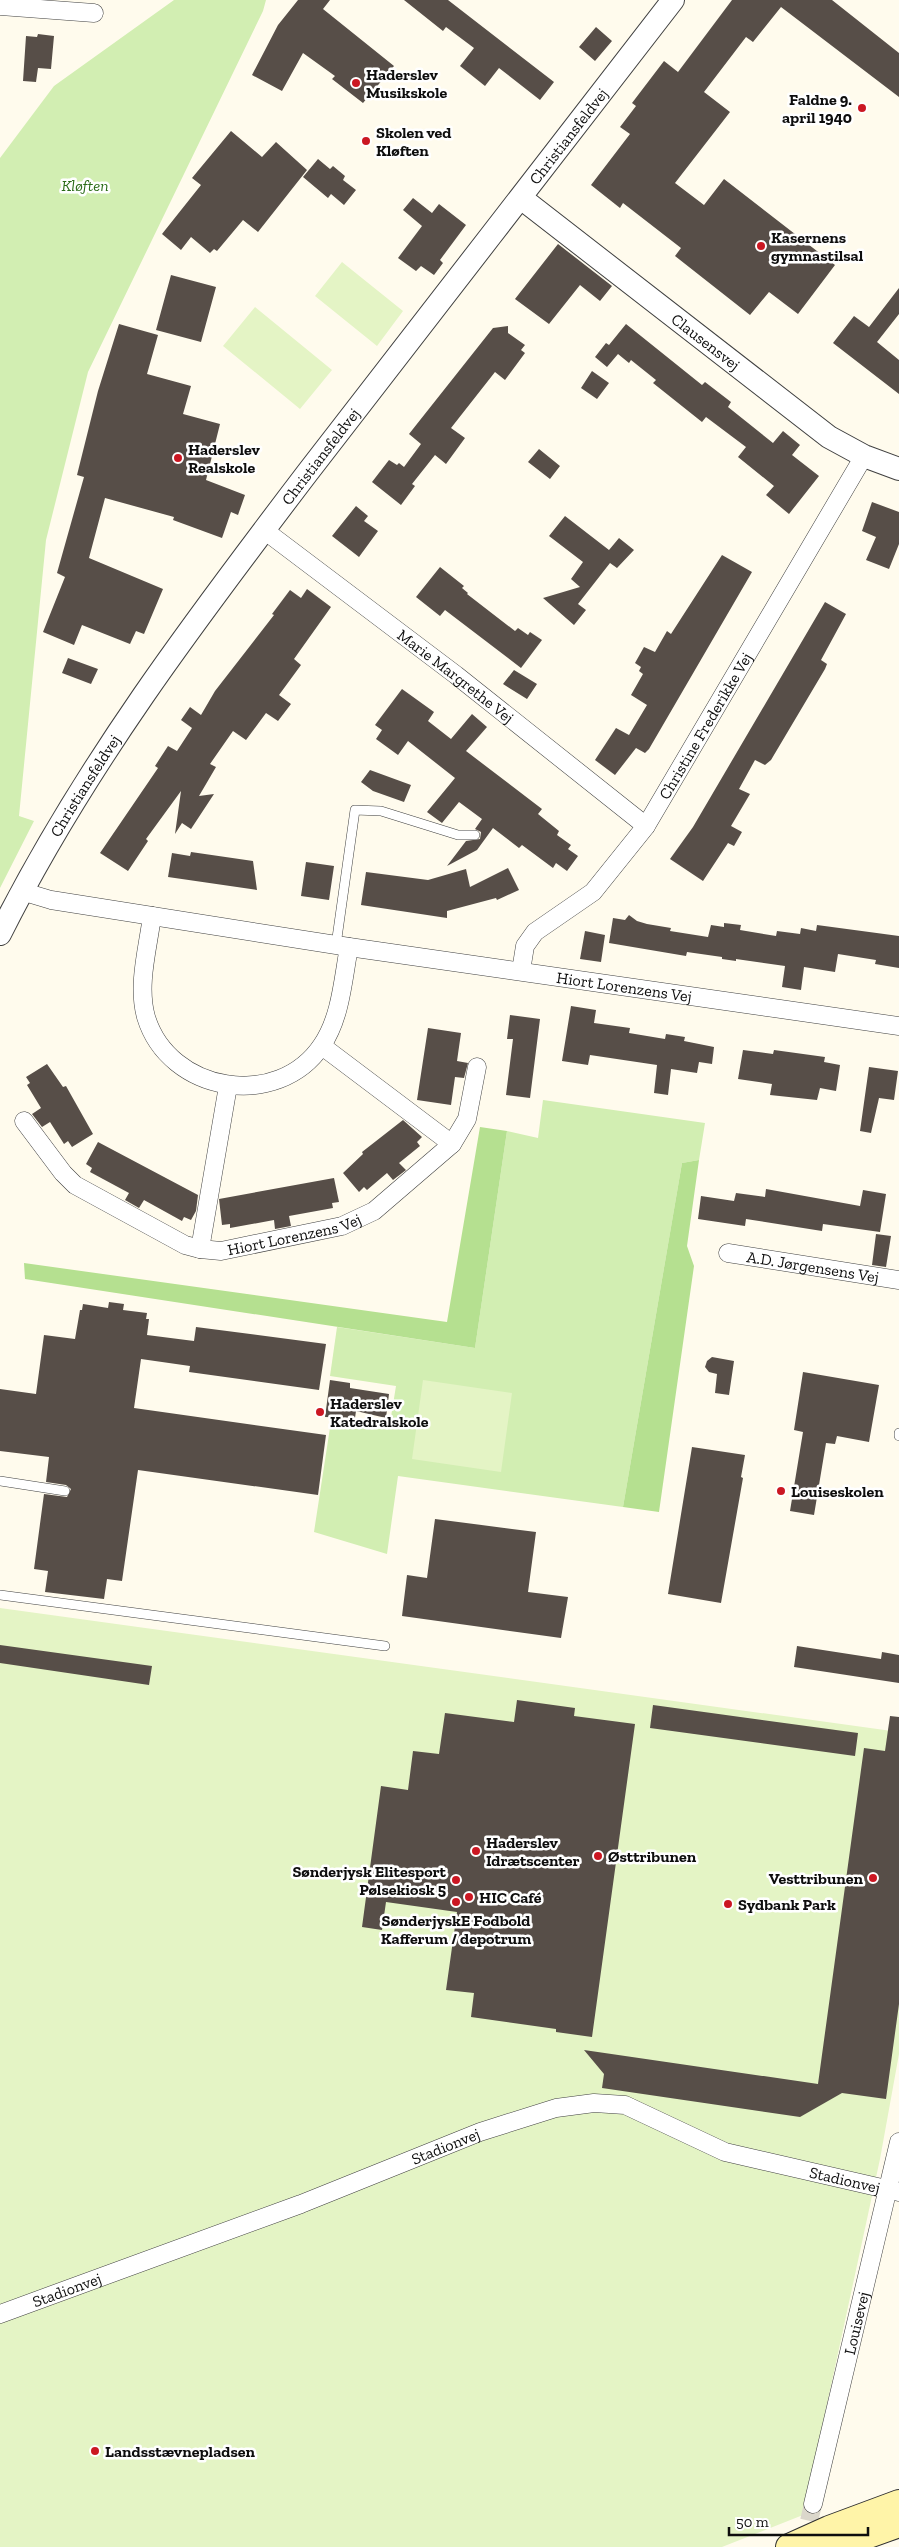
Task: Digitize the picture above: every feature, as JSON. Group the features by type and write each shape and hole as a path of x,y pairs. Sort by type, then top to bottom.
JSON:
{"main road":[{"path":"789,2547 899,2503"},
{"path":"835,2547 899,2524"}],"street":[{"name":"Christiansfeldvej","path":"0,934 22,891 129,713 264,530 674,0"},
{"path":"0,6 94,13"},
{"name":"Clausensvej","path":"521,198 829,437 864,456 899,469"},
{"name":"Christine Frederikke Vej","path":"521,971 525,946 536,932 593,892 646,826 864,456"},
{"name":"Marie Margrethe Vej","path":"264,530 456,675 646,826"},
{"name":"Hiort Lorenzens Vej","path":"22,891 51,900 343,946 899,1026"},
{"path":"152,916 142,990 146,1018 159,1043 174,1060 201,1078 228,1086 255,1086 288,1075 303,1065 322,1046 334,1023 343,946"},
{"path":"322,1046 452,1144"},
{"name":"Hiort Lorenzens Vej","path":"24,1120 63,1173 75,1185 185,1246 221,1251 342,1226 374,1211 452,1144 467,1119 477,1067"},
{"name":"Hiort Lorenzens Vej","path":"200,1249 228,1086"},
{"name":"A.D. Jørgensens Vej","path":"728,1253 899,1280"},
{"name":"Stadionvej","path":"0,2314 335,2191 480,2132 556,2108 594,2102 625,2106 725,2152 894,2190"},
{"name":"Louisevej","path":"813,2504 894,2190 899,2142"}],"lane":[{"path":"343,946 355,810 381,811 458,835 475,835"},
{"path":"0,1481 65,1491"},
{"path":"0,1595 385,1646"}],"green space":[{"name":"Kløften","path":"174,0 266,0 263,11 88,372 46,540 19,816 34,821 0,888 0,158 54,86"},
{"path":"342,262 403,311 377,346 315,296"},
{"path":"255,307 332,370 300,409 223,346"},
{"path":"543,1100 705,1123 699,1160 682,1163 623,1507 398,1476 387,1554 314,1532 331,1421 389,1429 396,1386 330,1376 337,1327 475,1348 507,1131 538,1138"},
{"path":"480,1127 507,1131 475,1348 25,1279 24,1263 447,1322"},
{"path":"699,1160 687,1246 694,1266 659,1512 623,1507 682,1163"},
{"path":"423,1380 512,1393 501,1472 412,1459"},
{"path":"0,1608 899,1732 899,2054 880,2159 803,2515 722,2547 0,2547"}],"building":[{"path":"298,0 330,0 323,9 394,66 363,103 332,79 335,76 303,53 282,91 252,75 278,25"},
{"path":"404,0 448,0 554,82 540,100 499,68 485,86 460,66 474,48 446,27 443,31"},
{"path":"732,0 832,0 899,53 899,97 781,7 753,42 746,37 704,92 730,112 675,183 704,205 724,179 835,265 798,314 769,292 750,315 675,256 681,248 623,203 620,208 591,185 630,134 620,127 636,106 632,103 664,61 678,72"},
{"path":"596,27 612,41 595,61 579,47"},
{"path":"38,34 54,36 51,69 38,68 36,82 23,81 26,36 37,37"},
{"path":"231,131 262,157 276,142 307,170 258,232 243,220 217,251 214,249 210,253 191,237 181,250 162,234 201,185 192,178"},
{"path":"318,159 330,169 333,166 345,176 343,180 356,190 344,205 331,194 328,198 303,177"},
{"path":"413,198 432,213 439,204 466,225 440,260 443,263 434,275 421,266 416,271 398,258 422,226 403,210"},
{"path":"558,244 612,286 600,301 580,285 549,324 515,299"},
{"path":"171,275 216,287 201,342 156,330"},
{"path":"899,288 899,314 877,342 899,360 899,394 833,343 854,316 869,327"},
{"path":"119,324 158,335 147,374 191,386 183,414 220,424 206,480 245,495 238,515 231,512 222,538 173,520 174,517 105,498 89,558 163,589 144,634 136,631 130,644 82,625 74,645 43,632 65,577 57,573 84,477 77,475 98,391"},
{"path":"626,324 702,385 705,382 731,402 728,407 773,443 783,431 800,445 792,455 819,476 789,514 766,495 774,486 738,457 746,447 706,417 702,422 653,383 656,380 631,360 629,363 618,354 607,367 595,357 606,343 609,345"},
{"path":"508,326 508,333 525,345 521,350 525,353 505,380 495,372 451,428 465,438 446,464 435,455 412,484 415,486 401,505 372,482 389,460 397,465 399,463 404,467 421,444 409,434 493,328"},
{"path":"592,371 609,383 597,399 581,388"},
{"path":"539,449 560,466 550,479 528,462"},
{"path":"872,502 899,512 899,544 889,569 866,560 876,537 862,531"},
{"path":"356,506 368,516 364,521 378,531 359,557 332,536"},
{"path":"565,516 609,550 619,538 634,550 617,568 610,563 578,604 586,610 574,625 543,598 580,587 571,579 583,562 549,536"},
{"path":"722,555 752,572 649,749 645,753 636,748 615,775 595,760 616,728 629,735 647,705 631,695 643,674 639,671 641,667 635,663 644,647 655,652 667,631 671,634"},
{"path":"440,567 464,586 462,588 467,594 515,631 518,628 528,635 530,632 542,640 521,668 445,610 440,616 416,597"},
{"path":"307,589 331,607 294,659 301,665 279,695 291,704 278,721 266,713 246,740 233,731 210,764 216,767 199,796 214,794 191,829 182,823 175,834 181,791 146,839 148,841 128,871 100,853 158,768 155,766 168,746 177,751 192,728 181,720 190,707 201,715 215,691 274,615 272,614 290,590 301,598"},
{"path":"825,602 846,614 821,660 827,664 825,669 771,760 765,765 755,760 739,789 750,794 731,826 742,832 734,846 728,843 703,881 670,859 693,827"},
{"path":"68,658 98,669 91,684 62,673"},
{"path":"514,670 537,684 527,699 503,684"},
{"path":"402,689 434,712 428,721 451,739 472,714 487,727 466,751 542,809 538,814 559,831 557,835 571,845 568,849 578,856 567,871 556,863 553,868 522,845 519,848 493,828 477,850 447,866 466,841 480,839 481,832 475,829 482,819 459,802 442,823 427,812 455,778 408,741 398,755 376,739 382,730 375,725"},
{"path":"370,770 411,785 404,802 373,791 361,782"},
{"path":"191,852 253,861 257,890 168,877 172,853 190,856"},
{"path":"306,862 334,866 329,900 301,896"},
{"path":"508,868 519,890 497,900 496,898 447,911 447,918 361,905 366,872 428,880 466,869 470,887"},
{"path":"629,915 637,921 671,928 670,931 708,937 711,925 724,927 724,923 741,925 740,930 776,936 777,931 800,934 801,928 816,931 817,925 899,936 899,968 875,964 876,960 838,954 835,972 804,967 801,990 782,987 785,966 736,959 736,961 722,959 722,957 687,952 686,956 609,943 613,918 625,920"},
{"path":"585,931 605,935 601,962 580,959"},
{"path":"571,1006 596,1010 594,1023 630,1028 629,1033 665,1039 666,1034 685,1037 684,1041 714,1047 712,1064 699,1062 697,1073 671,1069 668,1095 654,1093 657,1065 590,1055 588,1065 562,1061"},
{"path":"510,1015 540,1019 530,1098 506,1095 513,1039 507,1039"},
{"path":"428,1028 461,1033 457,1061 468,1063 464,1078 455,1077 451,1105 417,1100"},
{"path":"743,1050 773,1054 774,1050 825,1057 824,1062 840,1065 836,1091 820,1088 817,1100 770,1095 772,1084 738,1079"},
{"path":"47,1064 63,1087 66,1086 93,1134 72,1147 68,1141 64,1144 50,1122 42,1127 32,1114 41,1108 27,1085 30,1083 26,1077"},
{"path":"869,1067 898,1071 894,1100 879,1098 871,1133 860,1131"},
{"path":"403,1120 422,1137 417,1142 420,1146 399,1163 406,1170 393,1180 387,1173 367,1190 364,1187 359,1192 343,1173 363,1154 362,1152"},
{"path":"98,1142 198,1195 196,1211 191,1220 184,1217 182,1221 144,1200 139,1208 125,1200 129,1193 90,1172 92,1168 86,1164"},
{"path":"334,1178 339,1202 332,1203 333,1208 289,1216 291,1226 275,1229 274,1220 230,1228 230,1224 222,1225 219,1199"},
{"path":"766,1189 860,1206 863,1190 886,1194 880,1232 823,1224 822,1231 746,1219 745,1226 698,1219 701,1196 734,1201 736,1193 765,1197"},
{"path":"876,1234 891,1236 886,1267 872,1265"},
{"path":"109,1302 124,1304 123,1310 147,1313 146,1319 149,1319 147,1335 194,1341 196,1327 326,1344 319,1390 189,1372 190,1366 141,1359 134,1408 326,1435 318,1495 138,1470 122,1581 107,1579 104,1599 45,1592 48,1571 34,1569 44,1494 67,1497 71,1489 66,1485 46,1482 49,1457 0,1451 0,1389 36,1394 44,1335 75,1339 80,1310 82,1310 83,1304 108,1308"},
{"path":"712,1357 734,1361 729,1395 715,1393 717,1374 709,1372 705,1367 707,1361"},
{"path":"803,1372 879,1385 869,1442 837,1436 835,1444 826,1443 814,1515 790,1511 803,1432 794,1430"},
{"path":"330,1380 350,1383 350,1388 389,1394 386,1418 356,1411 355,1418 325,1417"},
{"path":"692,1447 745,1455 741,1477 743,1478 721,1603 668,1594"},
{"path":"435,1519 536,1532 528,1592 568,1597 561,1638 402,1616 407,1575 427,1578"},
{"path":"0,1645 152,1666 149,1685 0,1663"},
{"path":"797,1646 881,1659 882,1652 899,1655 899,1683 794,1667"},
{"name":"Haderslev Idrætscenter","path":"517,1700 575,1708 574,1716 635,1724 592,2037 556,2032 556,2029 471,2017 474,1993 446,1990 457,1912 386,1902 382,1930 362,1927 381,1786 408,1790 413,1751 439,1754 445,1713 514,1722"},
{"path":"653,1705 858,1733 855,1756 650,1728"},
{"name":"Vesttribunen","path":"890,1716 899,1717 899,2004 886,2099 842,2093 800,2117 602,2088 604,2074 584,2050 818,2084 864,1748 885,1751"}],"tunnel":[{"path":"803,2547 813,2504"}],"place":[{"name":"Haderslev Musikskole","path":"356,83"},
{"name":"Faldne 9. april 1940","path":"862,108"},
{"name":"Skolen ved Kløften","path":"366,141"},
{"name":"Kasernens gymnastilsal","path":"761,246"},
{"name":"Haderslev Realskole","path":"178,458"},
{"name":"Haderslev Katedralskole","path":"320,1412"},
{"name":"Louiseskolen","path":"781,1491"},
{"name":"Haderslev Idrætscenter","path":"476,1851"},
{"name":"Østtribunen","path":"598,1856"},
{"name":"Vesttribunen","path":"873,1878"},
{"name":"Sønderjysk Elitesport Pølsekiosk 5","path":"456,1880"},
{"name":"HIC Café","path":"469,1897"},
{"name":"SønderjyskE Fodbold Kafferum / depotrum","path":"456,1902"},
{"name":"Sydbank Park","path":"728,1904"},
{"name":"Landsstævnepladsen","path":"95,2451"}]}
